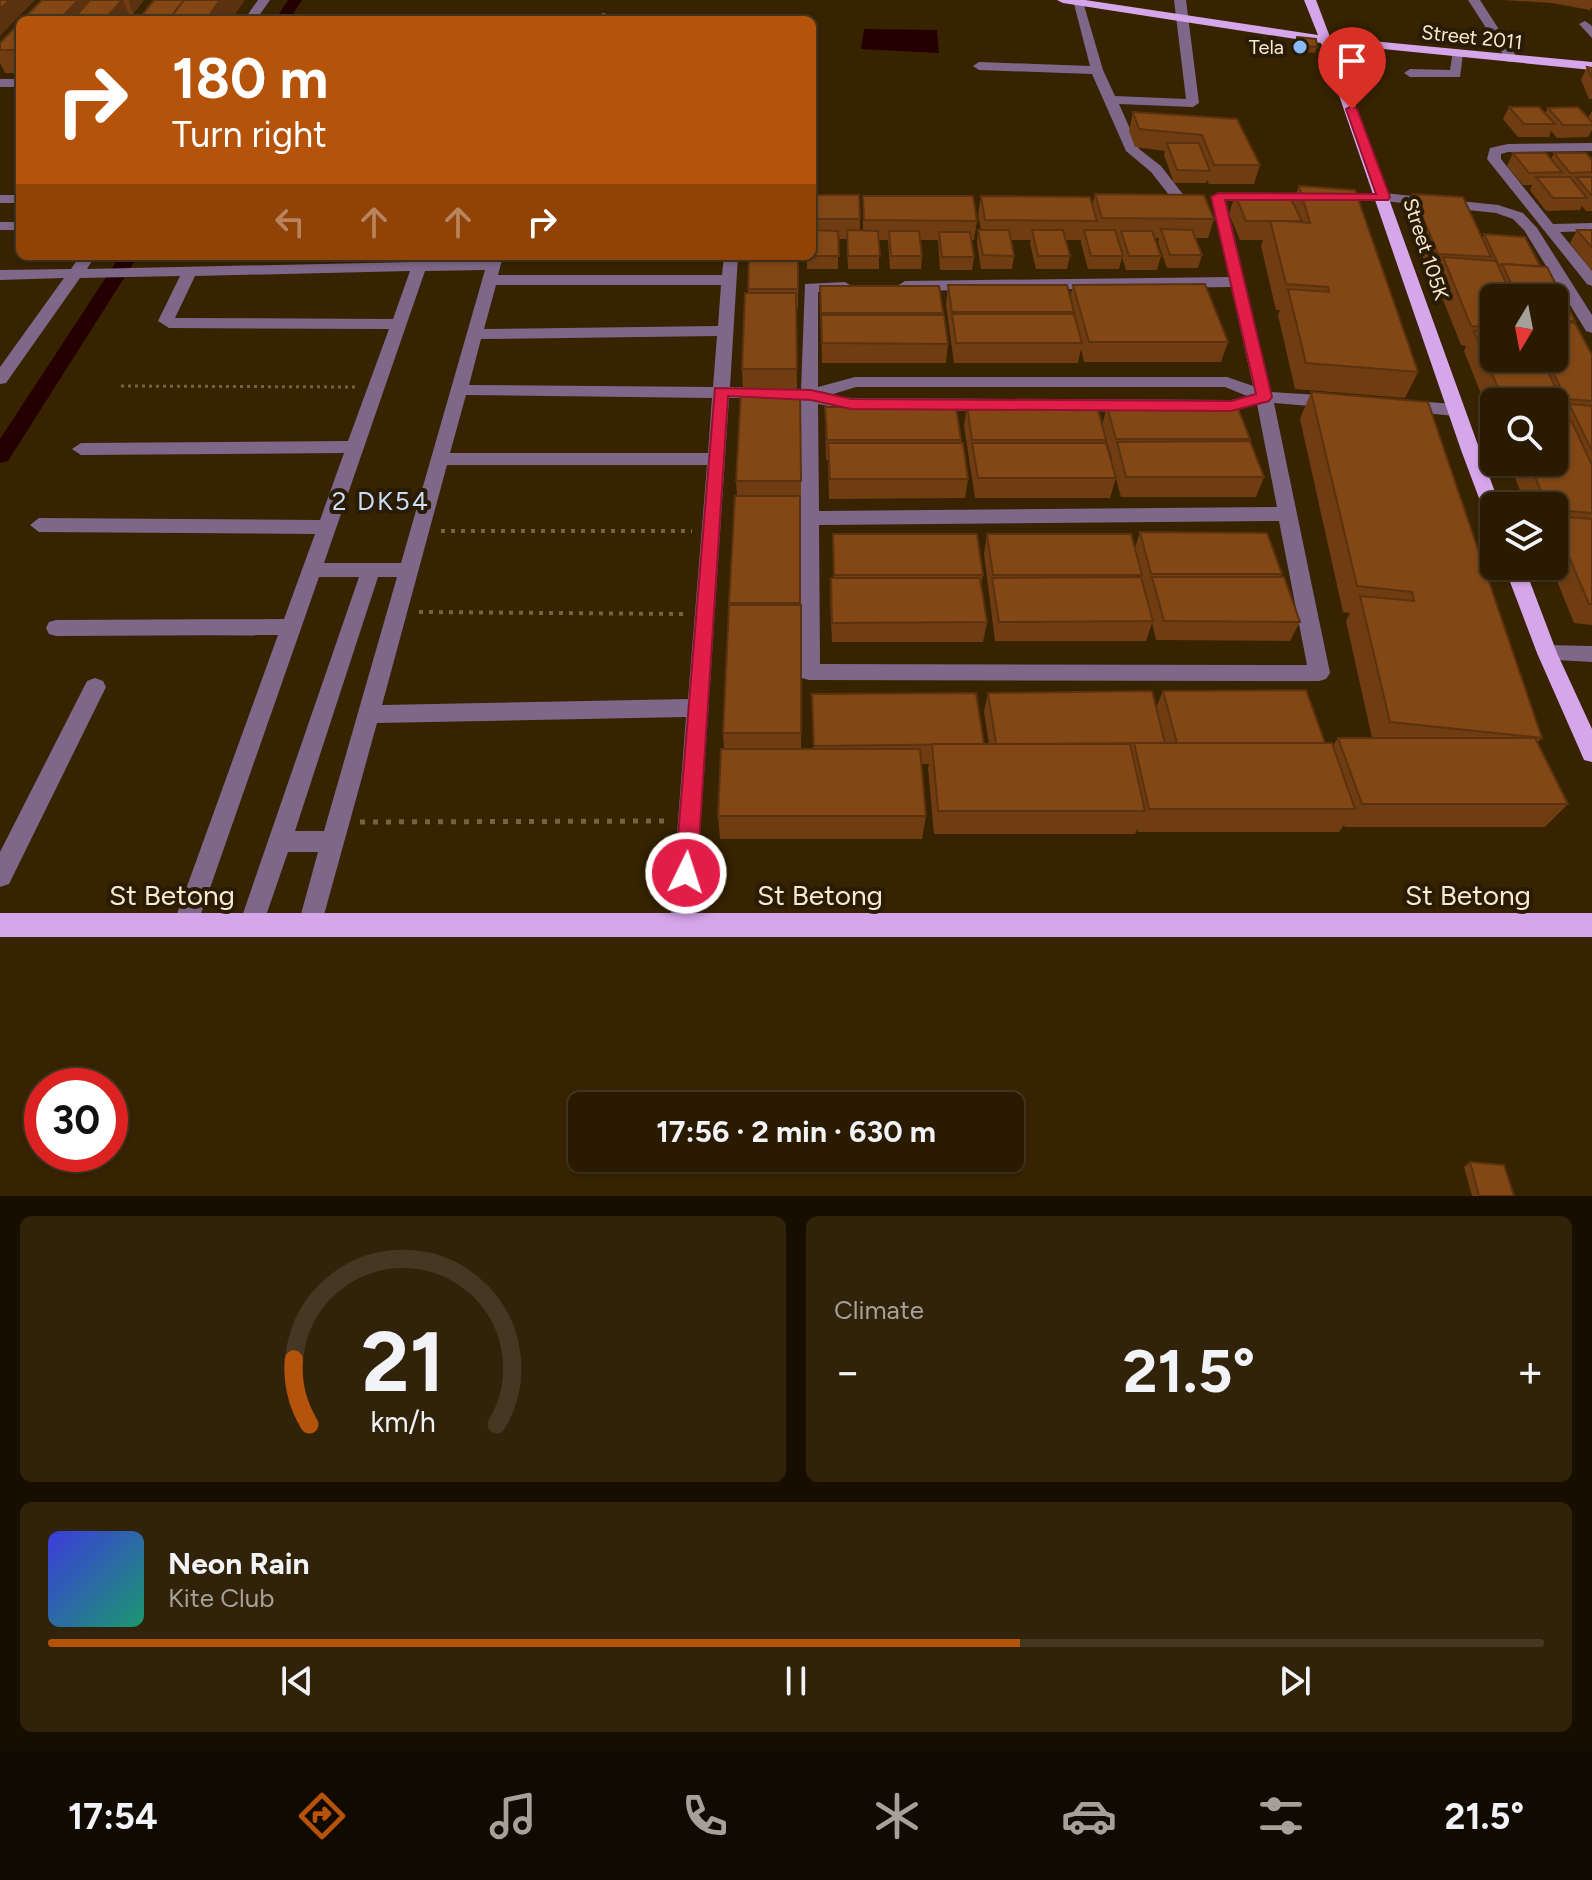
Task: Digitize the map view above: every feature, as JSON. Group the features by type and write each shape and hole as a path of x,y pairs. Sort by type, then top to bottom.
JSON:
{"main road":[{"name":"Street 105K","path":"1310,0 1384,197 1454,410 1486,492"},
{"path":"1070,1 1295,35"},
{"name":"Street 2011","path":"1328,45 1592,66"},
{"path":"1519,580 1547,653 1592,753"},
{"name":"St Betong","path":"0,925 1592,925"}],"street":[{"path":"1109,100 1193,103 1180,0"},
{"path":"1474,0 1512,59"},
{"path":"858,286 810,287 809,672 1319,673 1264,397 1237,282 1198,197 1133,151 1070,1"},
{"path":"1295,35 1303,47 1328,45"},
{"path":"1410,73 1456,74 1457,54"},
{"path":"979,66 1097,70"},
{"path":"1592,147 1495,151 1494,159 1592,281"},
{"path":"1162,197 1384,197 1498,209 1518,216 1530,228 1592,328"},
{"path":"1549,228 1592,227"},
{"path":"0,379 85,260"},
{"path":"682,925 731,260"},
{"path":"0,275 149,273 187,267 421,261 729,280"},
{"path":"185,925 421,261"},
{"path":"187,267 166,321 173,324 399,324"},
{"path":"310,925 493,267"},
{"path":"890,286 1237,282"},
{"path":"474,334 725,331"},
{"path":"458,390 721,391 811,395 851,404 1231,406 1264,397 1351,403"},
{"path":"1380,405 1454,410"},
{"path":"81,449 355,447"},
{"path":"439,459 716,459"},
{"path":"810,518 1288,514"},
{"path":"39,525 327,527"},
{"path":"311,570 409,570"},
{"path":"251,925 371,570"},
{"path":"56,628 291,627"},
{"path":"1547,653 1592,654"},
{"path":"0,876 95,687"},
{"path":"368,714 698,708"},
{"path":"279,841 336,832"}],"path":[{"path":"121,386 376,387"},
{"path":"419,531 711,531"},
{"path":"397,612 704,614"},
{"path":"336,832 689,821"}],"shaded area":[{"path":"864,29 937,30 939,53 861,49"}],"building":[{"path":"0,0 9,0 0,9"},
{"path":"42,0 78,0 63,16 26,16"},
{"path":"90,0 122,0 108,16 76,16"},
{"path":"154,0 184,0 171,16 141,16"},
{"path":"184,0 220,0 209,16 172,16"},
{"path":"16,26 16,50 0,50 0,43"},
{"path":"1297,37 1316,39 1317,47 1297,45"},
{"path":"1509,107 1539,107 1555,124 1524,124"},
{"path":"1578,107 1592,125 1563,125 1548,108"},
{"path":"1133,112 1237,119 1260,165 1214,165 1202,135 1139,129"},
{"path":"1167,143 1199,143 1210,171 1177,170"},
{"path":"1513,153 1546,153 1562,172 1529,173"},
{"path":"1554,153 1586,153 1592,160 1592,172 1570,173"},
{"path":"1536,177 1570,177 1587,198 1553,198"},
{"path":"1576,177 1592,177 1592,196"},
{"path":"1299,186 1355,190 1418,372 1306,363 1288,289 1329,292 1328,287 1286,284 1270,220 1310,223"},
{"path":"1095,194 1204,195 1214,219 1102,218"},
{"path":"1413,194 1463,197 1491,257 1438,254"},
{"path":"816,195 859,195 860,219 816,219"},
{"path":"1235,195 1289,195 1302,221 1246,221"},
{"path":"863,196 973,196 977,221 864,220"},
{"path":"981,196 1090,197 1097,221 985,220"},
{"path":"1161,229 1192,230 1202,255 1170,255"},
{"path":"816,230 838,231 839,256 816,256"},
{"path":"847,230 878,231 880,256 848,256"},
{"path":"978,230 1009,230 1014,256 983,255"},
{"path":"1032,230 1063,230 1070,256 1038,256"},
{"path":"1084,230 1115,230 1123,256 1091,256"},
{"path":"1577,230 1592,230 1592,248"},
{"path":"889,231 919,231 922,256 891,256"},
{"path":"1121,231 1152,231 1161,256 1129,256"},
{"path":"939,232 970,232 974,257 942,257"},
{"path":"1484,234 1525,237 1540,266 1499,266"},
{"path":"1443,257 1496,261 1507,284 1480,284 1480,326 1471,326"},
{"path":"749,260 798,260 798,289 748,289"},
{"path":"1502,264 1547,267 1556,284 1511,284"},
{"path":"1205,284 1228,342 1089,342 1073,285"},
{"path":"948,285 1067,285 1074,312 952,312"},
{"path":"820,286 939,286 943,313 821,313"},
{"path":"745,293 796,293 797,369 742,369"},
{"path":"1568,308 1575,321 1568,321"},
{"path":"952,314 1074,314 1082,343 956,343"},
{"path":"821,315 944,315 948,344 822,343"},
{"path":"1568,323 1575,323 1592,355 1592,401 1568,399 1568,388 1561,388 1553,372 1568,372"},
{"path":"1474,331 1480,331 1480,345"},
{"path":"1491,372 1548,372 1556,388 1498,388"},
{"path":"741,391 800,392 801,481 736,481"},
{"path":"1311,392 1428,402 1480,555 1480,580 1488,580 1542,738 1390,722 1360,596 1414,601 1412,592 1357,586"},
{"path":"1569,404 1592,406 1592,451"},
{"path":"967,406 1097,406 1106,440 972,440"},
{"path":"1107,406 1237,406 1250,439 1116,439"},
{"path":"825,407 956,407 961,440 827,440"},
{"path":"1568,422 1572,422 1592,465 1592,513 1568,511 1568,492 1541,492 1535,476 1568,476"},
{"path":"1250,441 1264,477 1126,477 1117,442"},
{"path":"828,443 963,443 968,479 830,479"},
{"path":"972,443 1106,443 1116,478 978,478"},
{"path":"735,496 800,496 800,603 729,603"},
{"path":"1568,517 1592,519 1592,604 1589,604 1568,554"},
{"path":"1140,532 1267,533 1282,574 1151,574"},
{"path":"833,534 977,534 983,575 834,575"},
{"path":"987,534 1131,534 1142,575 993,575"},
{"path":"1141,577 1153,621 999,622 992,578"},
{"path":"1152,577 1284,577 1300,622 1164,621"},
{"path":"831,578 980,578 987,622 832,623"},
{"path":"729,605 801,605 801,733 723,733"},
{"path":"1306,690 1325,743 1177,743 1163,691"},
{"path":"1152,691 1165,743 996,744 988,693"},
{"path":"976,693 984,744 814,746 812,694"},
{"path":"1338,738 1535,738 1568,804 1362,804"},
{"path":"1134,743 1332,743 1355,809 1149,809"},
{"path":"932,744 1130,744 1145,811 938,811"},
{"path":"721,749 920,749 926,816 718,816"},
{"path":"1470,1162 1504,1165 1514,1196 1479,1196"}],"waterway":[{"path":"285,16 295,0"},
{"path":"0,456 126,260"}],"place":[{"name":"Tela","path":"1300,47"}],"district":[{"name":"2 DK54","path":"381,501"}],"route":[{"path":"686,873 721,391 811,395 851,404 1231,406 1264,397 1218,197 1384,197 1352,109"}]}
